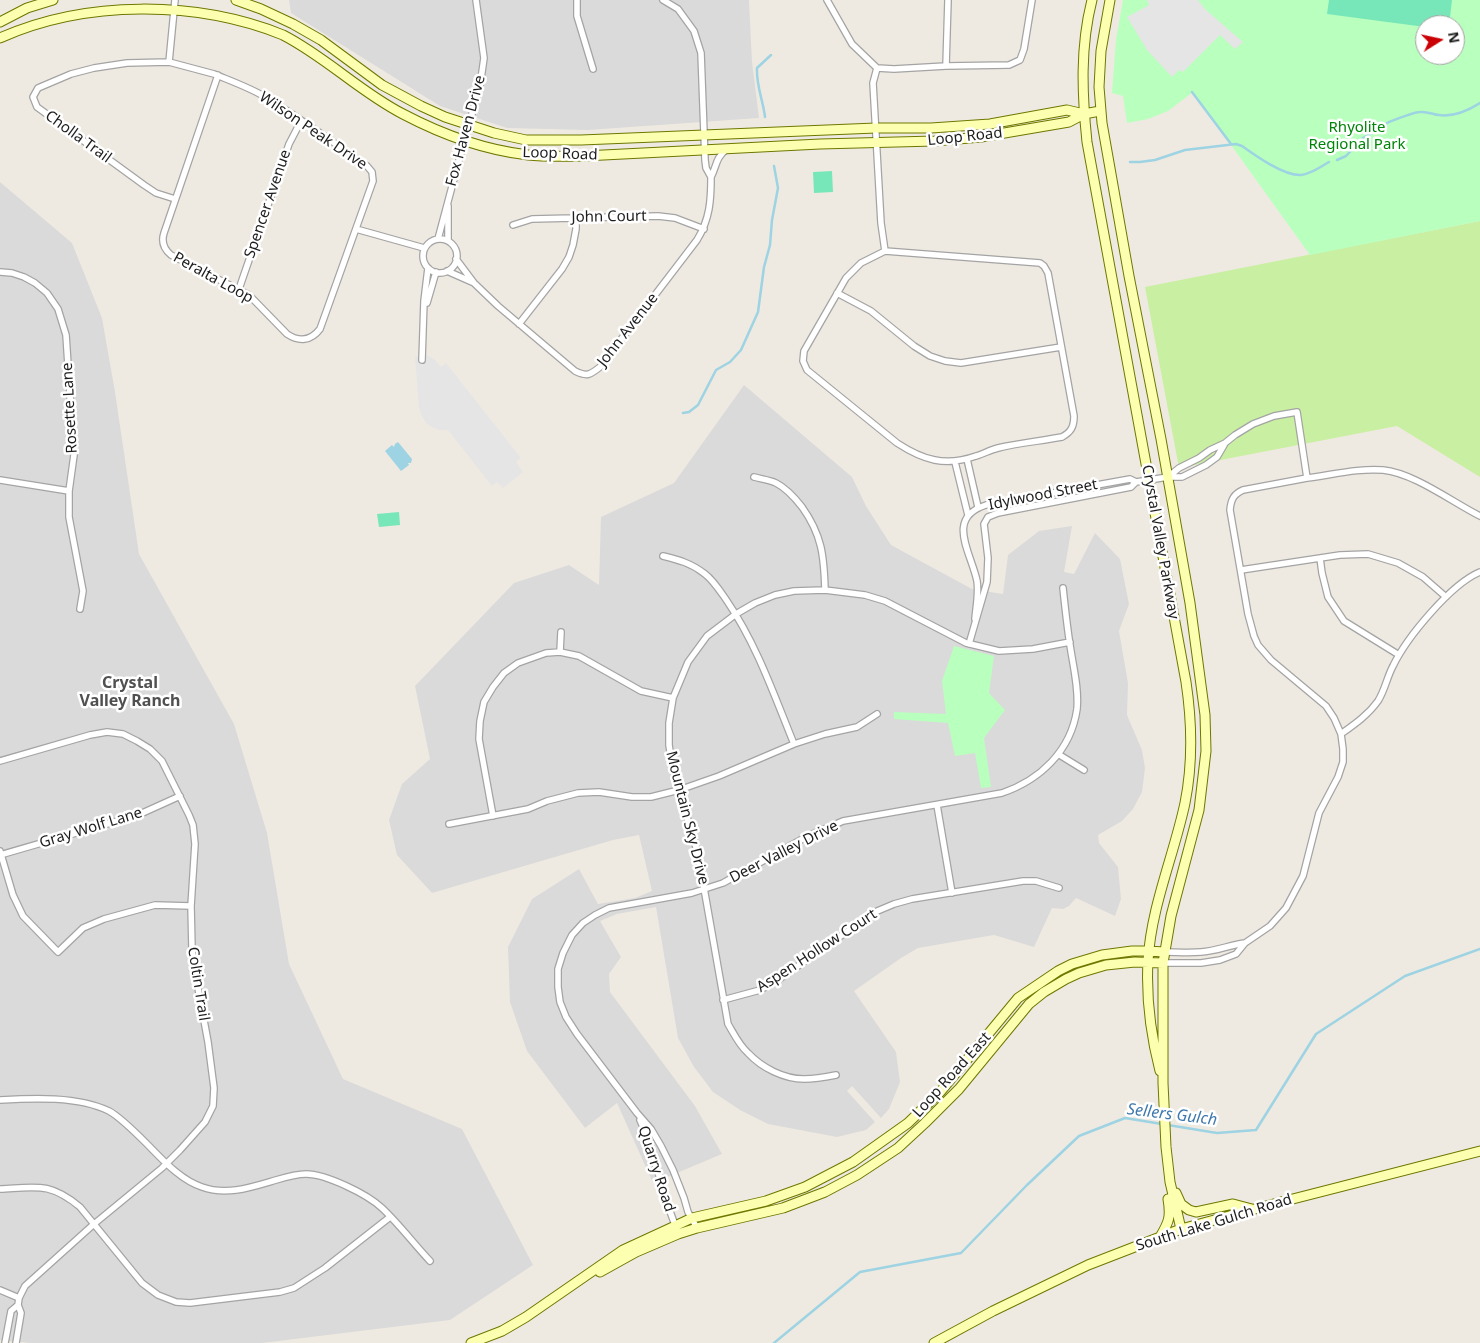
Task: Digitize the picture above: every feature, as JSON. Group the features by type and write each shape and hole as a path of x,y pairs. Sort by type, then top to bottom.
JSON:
{"street":[{"path":"0,22 27,8 53,0"},
{"name":"Loop Road","path":"236,0 293,24 321,40 382,85 422,106 469,125 526,140 580,140 876,128 931,128 990,124 1067,110 1084,114"},
{"name":"Fox Haven Drive","path":"438,238 480,86 484,58 476,0"},
{"path":"577,0 577,16 593,69"},
{"name":"John Avenue","path":"456,259 474,283 575,371 583,375 592,374 600,367 697,240 704,229 710,212 711,177 706,168 700,53 694,31 678,9 663,0"},
{"path":"827,0 852,44 877,68 894,69 1009,65 1020,60 1024,49 1032,0"},
{"path":"946,66 948,0"},
{"name":"Crystal Valley Parkway","path":"1092,0 1086,26 1082,66 1088,151 1186,682 1190,714 1190,764 1185,802 1158,904 1148,962 1151,1020 1162,1083"},
{"name":"Crystal Valley Parkway","path":"1110,0 1101,51 1100,111 1190,603 1203,696 1206,733 1205,769 1199,810 1171,916 1163,963 1162,1083 1166,1147 1170,1182 1181,1229"},
{"name":"Loop Road","path":"0,38 32,23 75,9 125,1 175,1 200,6 255,22 284,35 387,105 438,130 497,150 554,156 820,144 935,141 981,137 1069,122 1084,114"},
{"path":"169,62 175,1"},
{"name":"Wilson Peak Drive","path":"169,62 218,76 266,97 367,166 372,172 373,180 356,229"},
{"name":"Cholla Trail","path":"169,62 127,63 94,68 71,74 38,88 33,97 37,107 144,185 156,193 175,200"},
{"path":"877,68 873,83 881,223 885,251"},
{"name":"Peralta Loop","path":"218,76 163,238 164,248 171,255 239,289 256,300 287,334 302,340 312,337 320,329 356,229"},
{"path":"1084,114 1100,111"},
{"name":"Spencer Avenue","path":"239,289 288,144 301,121"},
{"name":"John Avenue","path":"711,177 716,169 717,159 727,149"},
{"name":"Fox Haven Drive","path":"448,202 448,241"},
{"name":"John Court","path":"513,225 532,218 668,216 687,221 704,229"},
{"path":"519,324 562,269 573,244 576,217"},
{"path":"356,229 424,248"},
{"path":"422,360 428,268 423,259 424,248 438,238 452,244 456,251 456,259 451,268 447,271 436,272 428,268"},
{"path":"885,251 1040,263 1044,266 1048,274 1074,416 1074,425 1070,433 1062,437 996,448 955,462 938,462 910,452 897,443 807,370 803,361 804,351 846,278 861,263 885,251"},
{"name":"John Avenue","path":"447,271 474,283"},
{"name":"Rosette Lane","path":"0,272 24,277 47,293 58,309 66,335 74,455 69,491 69,517 83,591 80,609"},
{"path":"424,314 436,272"},
{"path":"837,294 871,311 914,346 930,356 945,361 961,363 1061,347"},
{"name":"Idylwood Street","path":"1168,476 1225,443 1253,424 1274,416 1297,412 1307,478"},
{"name":"Idylwood Street","path":"975,620 978,589 964,533 964,526 968,515 978,507 1130,479 1136,482 1168,476 1182,477 1206,465 1217,456 1225,443"},
{"path":"967,459 978,507"},
{"path":"955,462 968,515"},
{"path":"1163,963 1202,963 1220,960 1236,954 1245,943 1270,926 1286,908 1303,876 1320,813 1338,777 1342,762 1342,734 1326,706 1271,660 1258,645 1254,636 1248,614 1230,510 1232,498 1238,492 1249,488 1364,470 1384,470 1417,481 1480,516"},
{"path":"754,477 776,483 795,498 809,517 819,537 824,560 825,590"},
{"path":"0,480 69,491"},
{"name":"Idylwood Street","path":"969,644 987,582 988,558 984,524 988,517 998,512 1131,488 1136,482"},
{"path":"1241,570 1340,555 1368,554 1398,563 1423,577 1446,597"},
{"path":"663,556 686,562 705,574 716,585 736,614 760,658 794,744"},
{"path":"1320,558 1328,597 1344,621 1399,655"},
{"path":"1342,734 1358,722 1378,700 1399,655 1423,622 1460,583 1480,572"},
{"name":"Deer Valley Drive","path":"637,1113 577,1034 566,1017 560,1002 558,969 563,952 572,935 595,914 609,908 692,893 723,884 806,837 832,825 857,818 1002,794 1018,788 1031,780 1043,771 1058,754 1072,728 1077,709 1077,685 1062,588"},
{"name":"Mountain Sky Drive","path":"836,1075 806,1079 777,1073 762,1065 748,1054 728,1024 722,1000 698,854 673,770 669,746 669,723 673,698 688,662 707,636 736,614 755,602 774,595 794,591 825,590 865,595 886,601 969,644 999,651 1033,649 1070,642"},
{"path":"560,652 561,632"},
{"path":"493,816 479,739 480,721 484,702 493,687 504,673 518,663 546,653 560,652 580,656 641,690 673,698"},
{"path":"449,824 528,809 547,801 578,793 599,792 632,797 651,797 679,790 719,776 794,744 825,734 857,728 877,714"},
{"name":"Coltin Trail","path":"0,761 90,735 107,732 123,734 150,749 162,761 189,814 194,834 191,906 192,950 214,1088 213,1106 205,1122 166,1164 94,1224 25,1286 19,1298 20,1313 16,1343"},
{"path":"1058,754 1084,770"},
{"name":"Gray Wolf Lane","path":"0,853 138,815 180,796"},
{"path":"937,805 952,893"},
{"path":"0,853 13,894 23,916 58,952 83,928 104,919 155,905 191,906"},
{"name":"Aspen Hollow Court","path":"722,1000 743,996 766,986 875,912 903,901 1023,881 1036,881 1059,888"},
{"path":"1164,952 1200,952 1245,943"},
{"name":"Loop Road East","path":"676,1230 692,1218 766,1201 805,1187 853,1162 908,1124 941,1091 1018,998 1058,971 1086,960 1116,953 1164,952"},
{"name":"Loop Road East","path":"471,1343 502,1331 550,1301 623,1250 676,1230 697,1228 783,1208 825,1192 857,1175 898,1148 925,1123 959,1089 1029,1004 1044,992 1066,979 1094,968 1121,963 1163,963"},
{"path":"0,1100 46,1099 78,1101 109,1111 135,1132 166,1164 201,1187 235,1191 289,1176 307,1174 325,1178 370,1198 390,1216 430,1261"},
{"name":"Quarry Road","path":"637,1113 651,1129 661,1146 673,1170 688,1212 697,1228"},
{"name":"Quarry Road","path":"637,1113 649,1139 676,1230"},
{"name":"South Lake Gulch Road","path":"934,1343 993,1311 1088,1265 1181,1229 1480,1151"},
{"path":"1170,1182 1181,1204 1189,1210 1196,1212 1204,1211 1233,1204 1252,1210"},
{"path":"1160,1237 1170,1216 1167,1191 1170,1182"},
{"path":"0,1189 46,1188 57,1191 69,1198 94,1224 142,1283 158,1295 176,1302 190,1303 280,1292 294,1288 325,1268 390,1216"},
{"path":"0,1290 19,1298"},
{"name":"Coltin Trail","path":"5,1343 11,1311 18,1305"}],"shaded area":[{"path":"289,0 749,0 752,62 759,118 588,130 507,128 440,106 291,13"},
{"path":"1147,0 1198,0 1205,9 1243,42 1235,49 1220,35 1183,72 1179,70 1172,77 1147,50 1127,17 1149,5"},
{"path":"0,182 72,243 102,318 139,554 234,724 267,833 289,964 343,1079 462,1129 533,1265 450,1320 262,1343 30,1343 0,1340"},
{"path":"426,355 434,359 441,367 446,363 521,458 516,462 523,472 503,488 497,482 492,486 448,430 439,430 426,423 419,408 415,357"},
{"path":"744,385 852,477 866,506 891,545 972,589 1003,594 1008,555 1039,531 1072,526 1064,572 1074,574 1095,533 1120,559 1129,604 1119,631 1128,683 1127,715 1142,750 1145,768 1142,792 1133,809 1122,821 1098,835 1099,843 1118,867 1121,899 1115,916 1076,898 1069,906 1063,909 1052,908 1034,947 994,935 918,948 854,991 896,1052 900,1082 889,1109 881,1118 852,1086 847,1091 875,1122 866,1130 837,1137 768,1124 740,1110 713,1092 694,1067 678,1038 656,907 617,914 600,921 621,957 609,974 610,992 695,1106 722,1154 653,1183 617,1103 585,1128 527,1051 510,1002 508,947 532,899 579,869 598,904 635,898 652,891 639,835 613,840 432,893 397,855 389,820 402,784 430,759 415,686 514,583 569,565 599,585 601,517 674,483"}],"green space":[{"name":"Rhyolite Regional Park","path":"1123,0 1480,0 1480,221 1310,255 1193,92 1168,111 1148,119 1127,123 1123,96 1112,93 1116,40"},
{"path":"1329,0 1452,0 1450,15 1415,15 1415,26 1327,14"},
{"path":"832,171 833,192 814,193 813,172"},
{"path":"1480,221 1480,477 1397,426 1179,468 1145,287"},
{"path":"399,512 400,525 379,527 377,514"},
{"path":"954,646 994,656 989,693 1005,710 984,738 991,787 981,788 975,753 955,756 948,723 894,719 894,712 946,714 942,681"}],"water":[{"path":"398,442 412,459 411,463 408,463 409,465 401,471 385,451 392,445 394,447"}],"waterway":[{"path":"765,117 757,68 771,55"},
{"path":"1192,92 1231,144"},
{"path":"1387,123 1420,112 1437,115 1455,114 1480,103"},
{"path":"1337,160 1346,156 1363,138 1384,126"},
{"path":"1130,162 1155,160 1185,150 1236,144 1270,165 1294,174 1308,173 1329,162"},
{"path":"683,413 689,412 698,405 716,370 730,362 741,350 758,312 778,188 774,166"},
{"name":"Sellers Gulch","path":"774,1343 860,1272 961,1253 1027,1185 1079,1136 1125,1118 1217,1133 1256,1130 1316,1034 1405,976 1480,949"}],"district":[{"name":"Crystal Valley Ranch","path":"130,692"}]}
